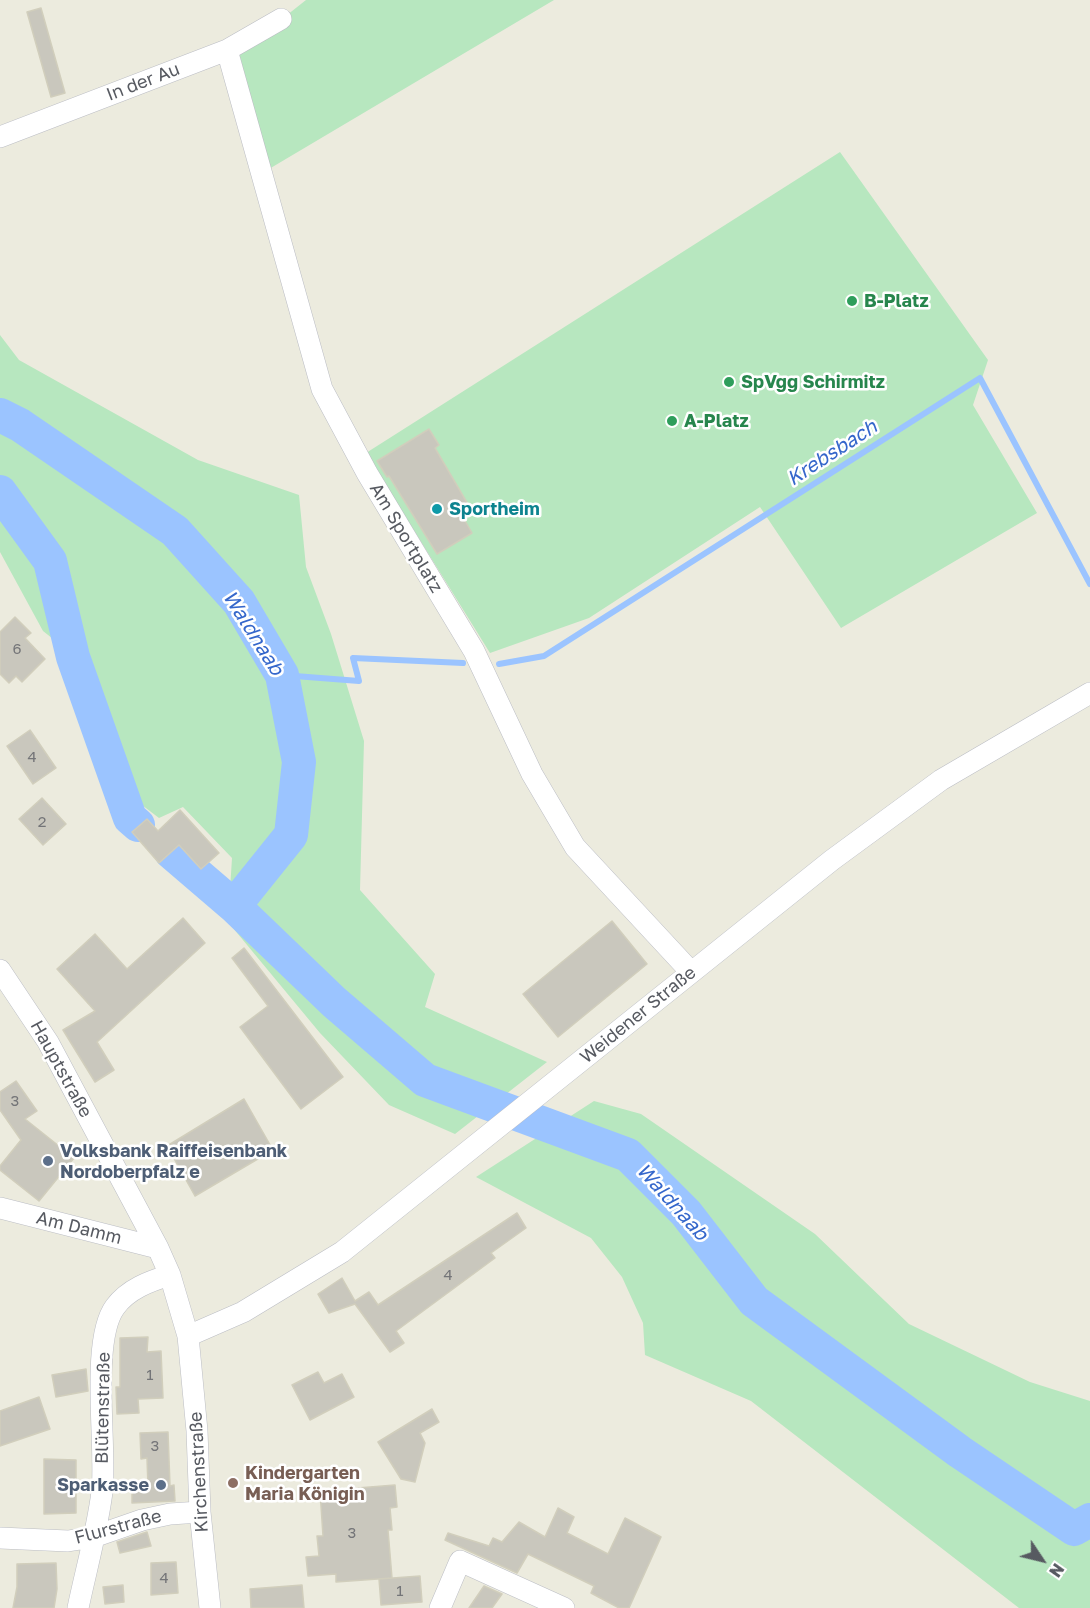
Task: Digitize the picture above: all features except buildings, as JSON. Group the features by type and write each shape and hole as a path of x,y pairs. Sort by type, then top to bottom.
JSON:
{"street":[{"name":"In der Au","path":"0,137 227,50 281,19"},
{"name":"Am Sportplatz","path":"227,50 322,390 367,473 474,651 518,747 563,830 575,847 691,972"},
{"name":"Weidener Straße","path":"188,1336 231,1319 290,1286 342,1252 454,1165 832,860 941,780 1090,693"},
{"name":"Hauptstraße","path":"0,970 19,994 48,1042 158,1248 170,1275 188,1336"},
{"name":"Am Damm","path":"0,1208 158,1248"},
{"name":"Blütenstraße","path":"78,1608 102,1490 102,1361 106,1329 115,1307 136,1289 170,1275"},
{"name":"Kirchenstraße","path":"188,1336 197,1431 200,1512 210,1608"},
{"name":"Flurstraße","path":"0,1538 68,1541 93,1537 142,1520 170,1514 200,1512"},
{"path":"440,1608 460,1561 564,1608"}],"green space":[{"path":"306,0 554,0 269,169 239,53"},
{"name":"SpVgg Schirmitz","path":"840,152 988,360 973,405 1037,513 841,628 760,507 589,618 490,653 366,453"},
{"path":"0,335 19,360 198,460 299,495 306,567 331,634 364,741 360,890 435,974 425,1007 547,1062 455,1134 389,1105 320,1033 228,922 232,858 183,807 159,818 138,802 96,673 43,631 0,552"},
{"path":"594,1101 641,1114 815,1234 909,1324 1030,1382 1090,1401 1090,1608 1019,1608 751,1401 645,1355 643,1323 622,1277 591,1238 476,1177"}],"waterway":[{"name":"Krebsbach","path":"499,664 544,656 980,378 1090,584"},
{"name":"Waldnaab","path":"0,415 20,425 175,531 239,602 282,675 299,762 291,835 234,906"},
{"name":"Waldnaab","path":"0,492 50,561 73,657 130,818 138,825"},
{"name":"Krebsbach","path":"282,675 359,681 353,658 463,663"},
{"name":"Waldnaab","path":"171,852 234,906 334,1002 425,1080 628,1155 686,1213 754,1301 960,1452 1074,1529 1090,1520"}],"place":[{"name":"B-Platz","path":"852,301"},
{"name":"SpVgg Schirmitz","path":"729,382"},
{"name":"A-Platz","path":"672,421"},
{"name":"Sportheim","path":"437,509"},
{"name":"Volksbank Raiffeisenbank Nordoberpfalz e","path":"48,1161"},
{"name":"Kindergarten Maria Königin","path":"233,1483"},
{"name":"Sparkasse","path":"161,1485"}]}
